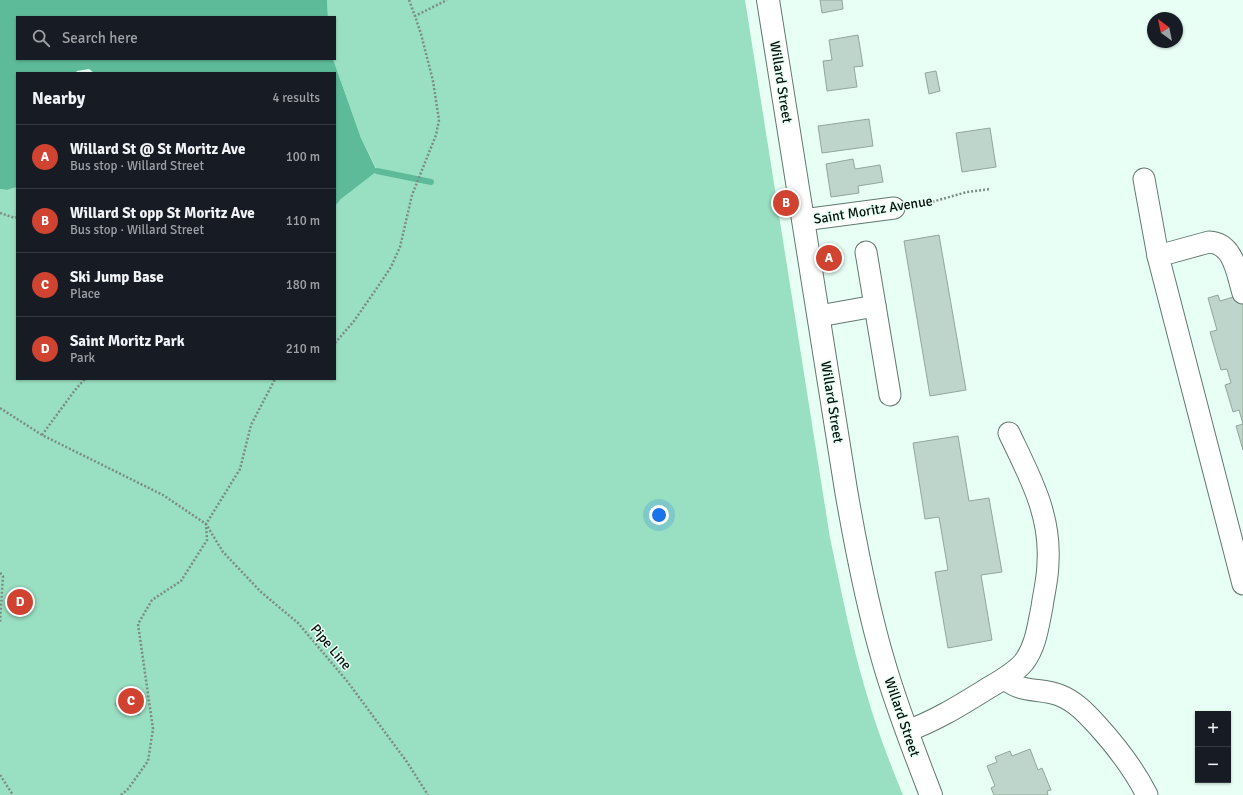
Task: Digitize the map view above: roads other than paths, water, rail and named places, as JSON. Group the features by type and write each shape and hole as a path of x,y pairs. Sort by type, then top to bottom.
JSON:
{"main road":[{"name":"Willard Street","path":"768,0 850,512 865,586 884,663 931,795"}],"street":[{"path":"1144,179 1158,256 1243,584"},
{"name":"Saint Moritz Avenue","path":"803,220 894,208"},
{"path":"1158,256 1209,242 1216,242 1222,245 1231,255 1243,293"},
{"path":"866,252 890,395"},
{"path":"818,316 875,306"},
{"path":"907,731 940,717 1005,678 1019,667 1030,653 1034,643 1039,626 1047,576 1047,531 1041,503 1009,433"},
{"path":"1005,678 1009,683 1015,686 1051,692 1068,699 1077,705 1120,750 1147,795"}],"waterway":[{"path":"377,171 431,182"}],"place":[{"name":"Willard St opp St Moritz Ave","path":"786,203"},
{"name":"Willard St @ St Moritz Ave","path":"829,258"},
{"name":"Saint Moritz Park","path":"20,602"},
{"name":"Ski Jump Base","path":"131,701"}]}
